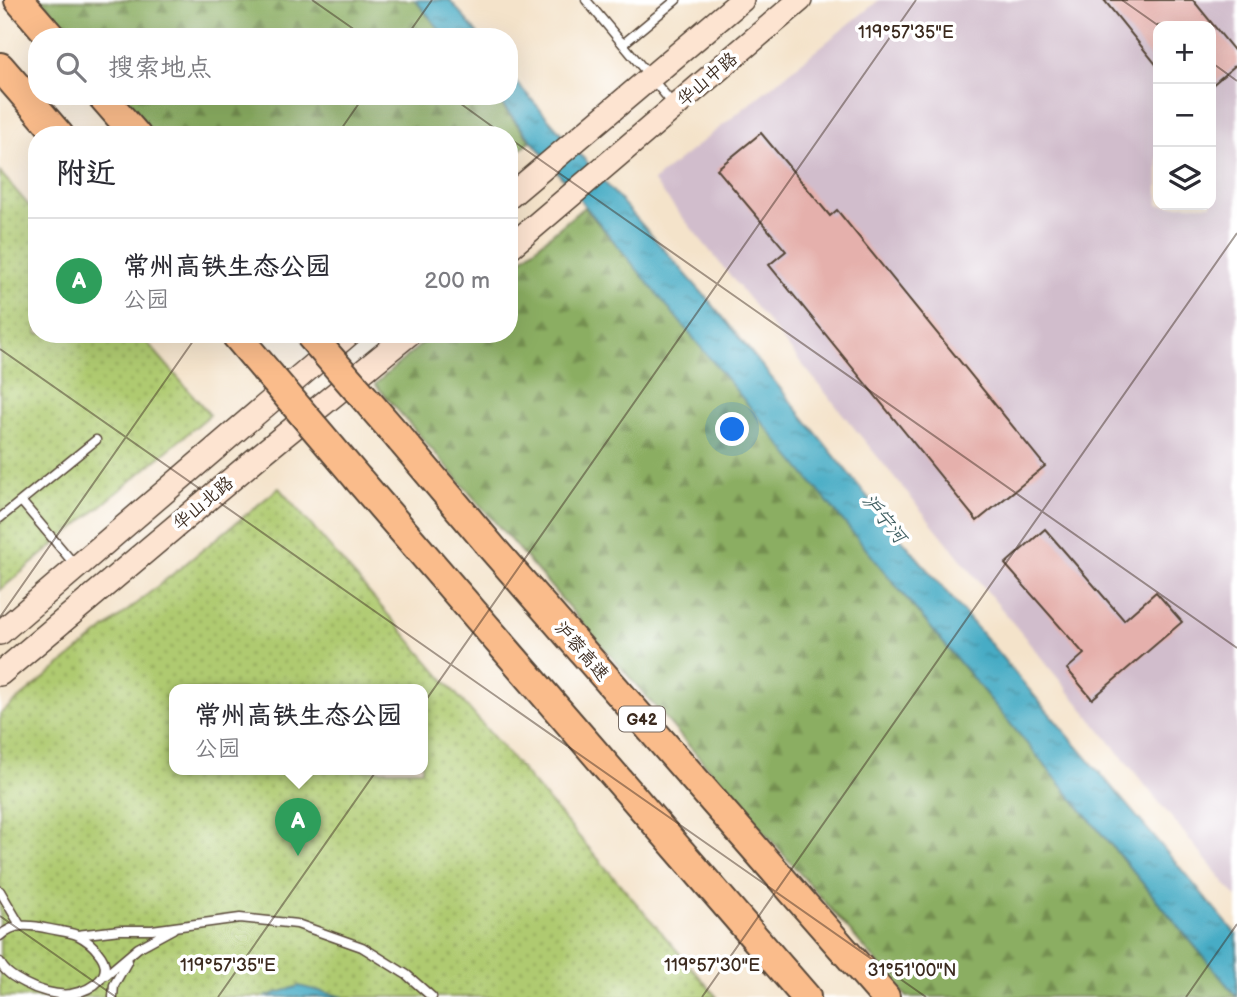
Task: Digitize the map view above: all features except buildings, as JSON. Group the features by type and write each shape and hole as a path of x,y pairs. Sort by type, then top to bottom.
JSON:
{"highway":[{"path":"19,0 43,28"},
{"path":"0,67 28,99"},
{"path":"33,105 51,126"},
{"path":"110,105 128,126"},
{"path":"243,343 806,997"},
{"name":"沪蓉高速","path":"317,343 885,997"}],"main road":[{"path":"518,189 742,0"},
{"name":"华山中路","path":"518,240 800,0"},
{"name":"华山北路","path":"0,633 338,343"},
{"name":"华山北路","path":"0,674 398,343"}],"lane":[{"path":"586,0 674,106"},
{"path":"623,44 676,0"},
{"path":"0,518 96,440"},
{"path":"21,501 77,567"},
{"path":"0,891 20,925"},
{"path":"0,936 8,928 20,925 77,935 175,927 240,918 297,924 362,947 407,975 432,997"},
{"path":"1,965 15,978 30,986 73,995 91,988 147,943 175,927"},
{"path":"77,935 93,945 108,960 114,985 113,997"},
{"path":"114,985 124,965 147,943"},
{"path":"101,981 106,970 104,958"}],"shaded area":[{"path":"879,0 1237,0 1237,898 653,181"}],"green space":[{"path":"39,0 415,0 438,28 62,28"},
{"path":"130,105 502,105 530,141 518,151 518,126 147,126"},
{"path":"0,172 28,205 28,343 148,343 210,415 0,590"},
{"path":"584,207 644,276 1237,997 907,997 375,384 423,343 518,343 518,262"},
{"path":"279,488 717,997 0,997 0,714"}],"water":[{"path":"415,0 450,0 473,28 438,28"},
{"path":"518,84 712,304 899,536 1237,935 1237,997 502,105 518,105"},
{"path":"299,986 344,997 264,997"}],"place":[{"name":"常州高铁生态公园","path":"298,856"}],"water label":[{"name":"沪宁河","path":"885,518"}]}
